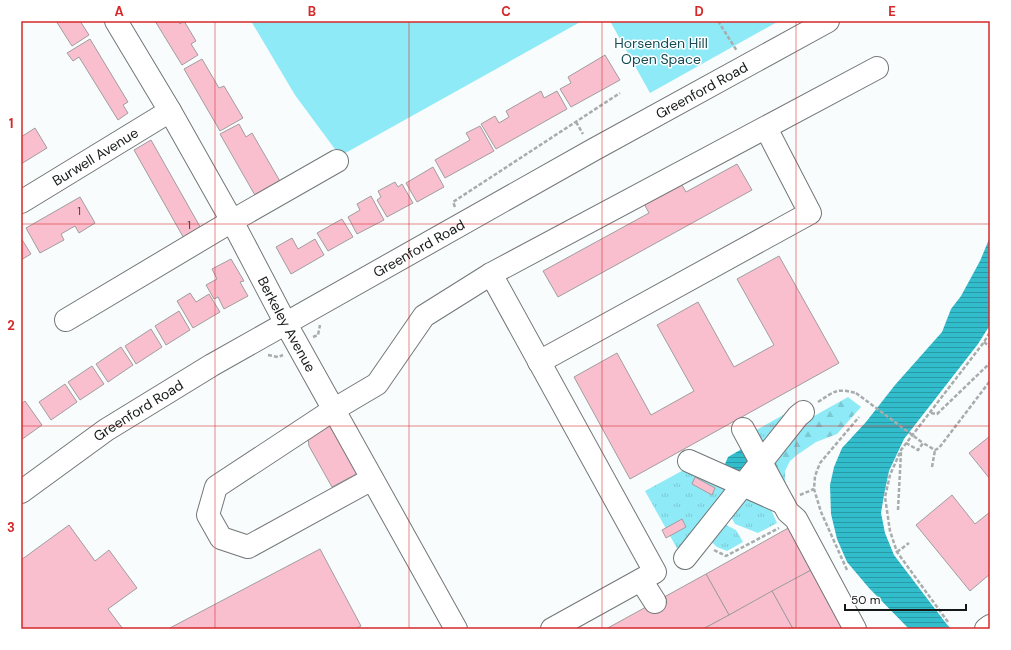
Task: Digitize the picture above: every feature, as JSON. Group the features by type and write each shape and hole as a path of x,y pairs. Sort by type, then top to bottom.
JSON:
{"street":[{"name":"Berkeley Avenue","path":"116,21 232,221 333,410 456,629"},
{"name":"Greenford Road","path":"21,492 106,430 212,365 828,21"},
{"path":"372,479 248,547 221,538 208,515 216,487 333,410 377,384 424,316 492,274 877,68"},
{"name":"Burwell Avenue","path":"21,202 170,112"},
{"path":"539,362 810,213 766,128"},
{"path":"66,320 232,221 337,161"},
{"path":"492,274 655,572 552,629"},
{"path":"685,558 798,416 803,412"},
{"path":"743,429 855,629"},
{"path":"689,461 743,485 789,511"},
{"path":"641,580 655,602"},
{"path":"986,629 990,626"}],"path":[{"path":"718,21 727,34"},
{"path":"463,224 453,202 620,94"},
{"path":"576,122 582,132"},
{"path":"948,622 897,552 890,531 885,497 890,476 901,450 984,342 990,332"},
{"path":"984,342 990,346"},
{"path":"930,413 937,414 990,363"},
{"path":"932,467 935,450 939,448 990,381"},
{"path":"803,412 832,393 842,390 856,393 923,444 935,450"},
{"path":"848,574 821,512 814,489 815,476 820,463 859,417"},
{"path":"906,443 918,450 923,444"},
{"path":"898,510 901,450"},
{"path":"804,494 814,489"},
{"path":"709,548 726,556 789,511"},
{"path":"897,552 909,543"}],"green space":[{"path":"251,21 582,21 340,156 295,95"},
{"name":"Horsenden Hill Open Space","path":"610,21 779,21 650,93"},
{"path":"848,397 861,407 837,434 816,442 790,461 785,471 787,488 769,466 807,420"},
{"path":"785,414 790,418 762,452 751,433"},
{"path":"689,467 732,487 679,552 645,491"},
{"path":"744,494 768,503 777,523 758,533 735,524 729,513"},
{"path":"720,522 736,530 743,542 727,551 717,547 708,539"}],"shaded area":[{"path":"990,237 990,325 978,344 904,439 889,471 884,495 881,513 885,533 894,555 951,629 909,629 869,588 847,562 837,539 831,514 830,485 834,467 842,448 866,422 895,385 942,332 951,309 961,296 980,261"},
{"path":"747,446 755,459 738,479 722,471 728,457"}],"building":[{"path":"56,21 80,21 89,35 72,46"},
{"path":"155,21 178,21 180,24 184,21 196,41 191,44 198,55 182,65"},
{"path":"90,39 128,102 123,105 128,113 118,120 79,57 73,61 67,53"},
{"path":"605,55 620,80 571,107 560,89 571,83 568,77"},
{"path":"202,59 219,88 224,86 243,118 220,131 184,69"},
{"path":"541,91 544,98 557,91 567,109 496,149 481,124 495,116 499,123 509,117 506,111"},
{"path":"239,124 246,137 252,133 281,183 256,197 220,134"},
{"path":"480,126 494,151 445,178 435,160 470,140 466,133"},
{"path":"35,128 47,148 21,164 21,137"},
{"path":"151,140 203,232 186,242 134,150"},
{"path":"737,164 752,190 558,297 543,271 649,213 642,200 679,180 686,192"},
{"path":"433,167 444,187 417,202 406,183"},
{"path":"395,182 398,187 402,184 413,203 387,217 377,200 381,197 378,191"},
{"path":"371,196 384,220 357,234 348,217 360,210 357,204"},
{"path":"80,197 95,223 79,233 75,226 61,234 64,240 40,253 26,228"},
{"path":"342,219 353,237 328,251 317,233"},
{"path":"21,238 31,254 21,260"},
{"path":"292,238 298,249 315,239 324,255 291,274 276,247"},
{"path":"779,256 839,363 630,479 574,377 617,353 651,415 694,391 657,325 698,302 734,367 774,345 737,279"},
{"path":"231,259 244,281 240,282 248,296 224,309 218,297 214,299 206,285 217,279 212,269"},
{"path":"190,293 196,302 209,294 220,312 193,328 177,301"},
{"path":"179,311 190,330 166,345 155,326"},
{"path":"151,329 162,347 136,364 125,346"},
{"path":"121,347 133,365 108,382 96,364"},
{"path":"92,366 104,384 80,400 68,382"},
{"path":"65,384 77,402 51,420 39,402"},
{"path":"25,401 42,425 21,440 21,404"},
{"path":"324,423 331,425 360,472 332,487 309,446 308,438"},
{"path":"990,436 990,479 969,453"},
{"path":"695,477 715,488 712,495 692,484"},
{"path":"952,495 975,524 990,512 990,574 970,591 916,525"},
{"path":"682,519 686,527 666,538 662,530"},
{"path":"69,525 95,561 109,550 137,588 108,609 123,629 21,629 21,560"},
{"path":"790,527 813,569 729,615 706,574"},
{"path":"320,549 361,626 355,629 168,629"},
{"path":"813,569 846,629 793,629 772,591"},
{"path":"706,574 729,615 703,629 606,629"},
{"path":"772,591 793,629 703,629 729,615"}]}
